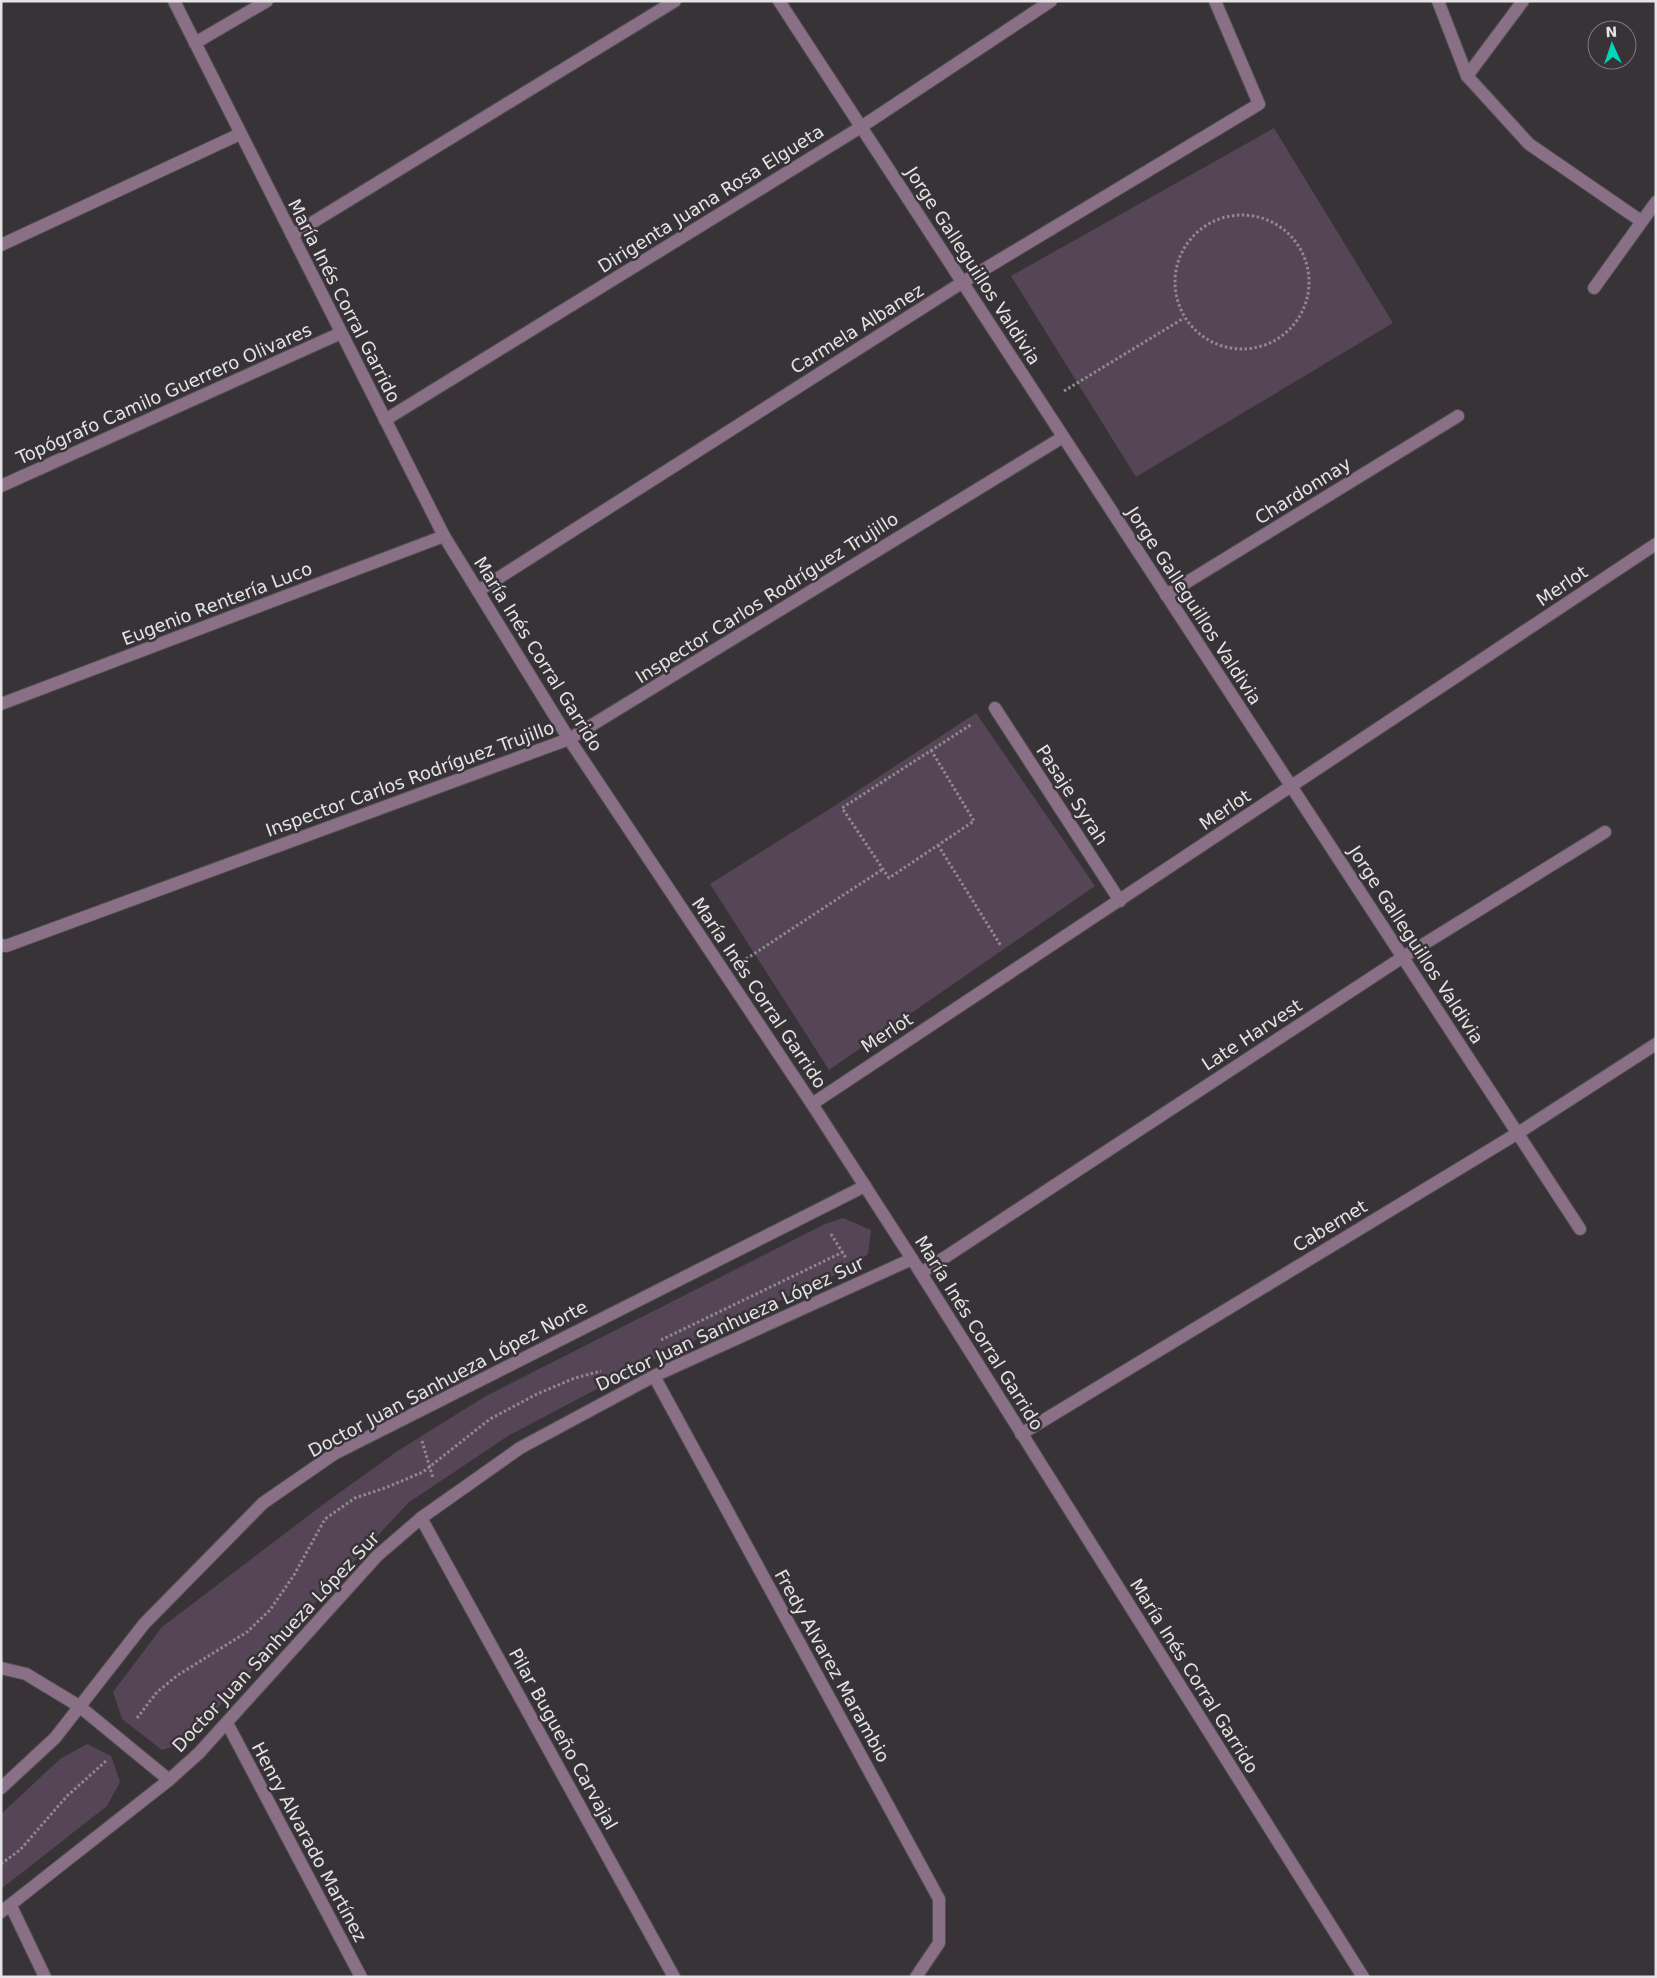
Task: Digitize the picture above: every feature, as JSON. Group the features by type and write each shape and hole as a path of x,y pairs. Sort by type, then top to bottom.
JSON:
{"street":[{"name":"María Inés Corral Garrido","path":"174,1 444,536 569,739 812,1104 912,1259 1363,1977"},
{"path":"195,43 267,1"},
{"path":"292,235 675,1"},
{"name":"Jorge Galleguillos Valdivia","path":"779,1 1580,1229"},
{"name":"Dirigenta Juana Rosa Elgueta","path":"385,420 861,127 1051,1"},
{"name":"Carmela Albanez","path":"478,590 963,282 1259,104 1215,1"},
{"path":"1438,1 1467,76 1529,144 1641,222"},
{"path":"1467,76 1523,1"},
{"path":"1,245 240,134"},
{"path":"1594,288 1656,202"},
{"name":"Topógrafo Camilo Guerrero Olivares","path":"1,486 341,333"},
{"name":"Chardonnay","path":"1166,596 1458,416"},
{"name":"Inspector Carlos Rodríguez Trujillo","path":"1,945 6,946 569,739 1063,437"},
{"name":"Eugenio Rentería Luco","path":"1,704 444,536"},
{"name":"Merlot","path":"812,1104 1656,544"},
{"name":"Pasaje Syrah","path":"995,708 1120,901"},
{"name":"Late Harvest","path":"921,1274 1403,957 1605,832"},
{"name":"Cabernet","path":"1021,1434 1518,1133 1656,1044"},
{"name":"Doctor Juan Sanhueza López Norte","path":"1,1788 55,1738 144,1624 263,1503 334,1454 865,1186"},
{"name":"Doctor Juan Sanhueza López Sur","path":"6,1909 168,1780 199,1752 377,1556 421,1518 520,1448 654,1376 912,1259"},
{"name":"Fredy Alvarez Marambio","path":"654,1376 938,1899 939,1943 916,1977"},
{"name":"Pilar Bugueño Carvajal","path":"421,1518 674,1977"},
{"path":"1,1668 26,1674 79,1706 168,1780"},
{"name":"Henry Alvarado Martínez","path":"227,1723 361,1977"},
{"path":"6,1909 45,1977"}],"path":[{"path":"1231,216 1254,216 1275,223 1293,238 1305,257 1310,279 1307,301 1297,322 1281,338 1261,347 1238,350 1218,345 1199,334 1184,318 1176,298 1175,276 1179,261 1192,236 1210,223 1231,216"},
{"path":"1042,404 1184,318"},
{"path":"930,750 974,821 889,878 842,808 930,750 995,708"},
{"path":"938,845 1016,970"},
{"path":"725,973 884,869"},
{"path":"817,1209 861,1282"},
{"path":"412,1414 443,1503"},
{"path":"1,1864 20,1850 67,1796 111,1756 119,1739"}],"shaded area":[{"path":"1274,128 1393,323 1136,477 1011,276"},
{"path":"976,713 1095,886 829,1070 710,884 839,803"},
{"path":"843,1218 871,1230 868,1254 852,1267 646,1363 508,1436 408,1503 185,1743 162,1750 122,1719 113,1692 162,1627 325,1503 399,1450 486,1396 825,1224"},
{"path":"87,1744 111,1756 120,1782 107,1806 1,1889 1,1814 60,1759"}]}
